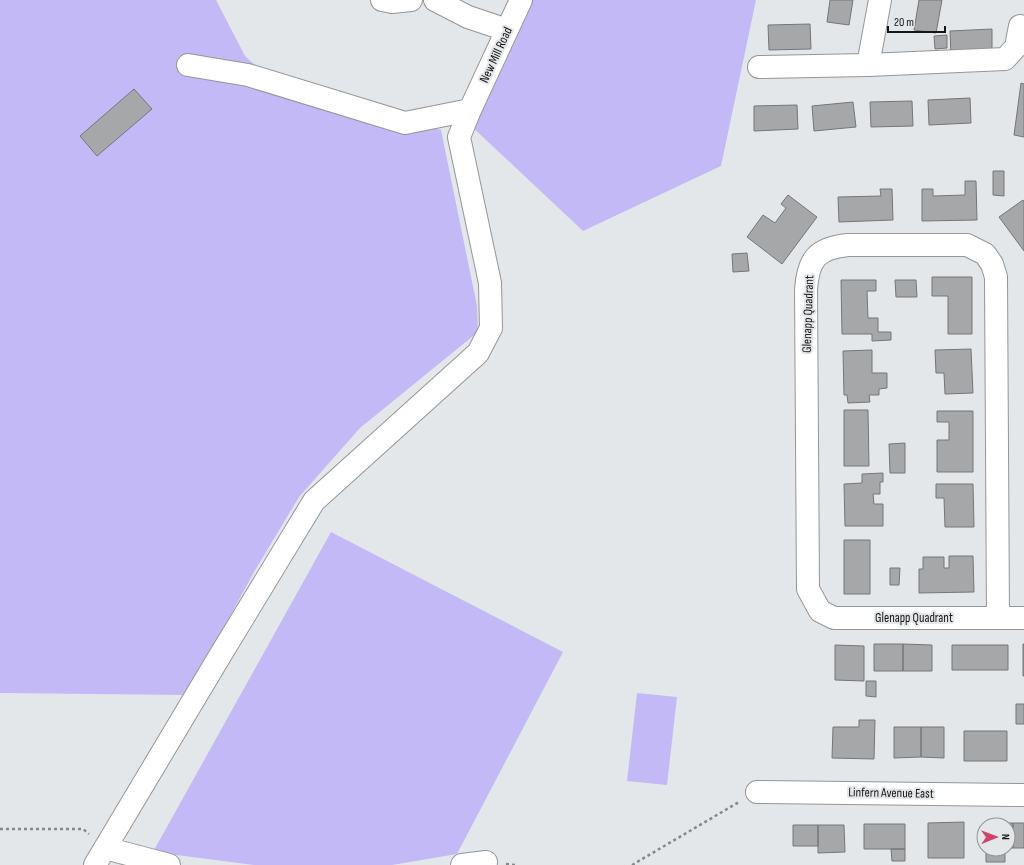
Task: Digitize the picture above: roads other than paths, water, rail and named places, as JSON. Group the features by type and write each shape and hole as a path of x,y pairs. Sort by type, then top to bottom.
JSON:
{"street":[{"path":"382,0 392,2 412,0"},
{"path":"435,0 468,17 507,30"},
{"name":"New Mill Road","path":"100,857 314,501 478,353 490,328 490,282 460,137 470,110 521,0"},
{"path":"868,65 880,0"},
{"path":"759,67 868,65 1005,59 1016,47 1020,26 1024,27"},
{"path":"188,65 248,75 405,123 470,110"},
{"name":"Glenapp Quadrant","path":"998,618 996,277 992,264 985,254 967,245 848,245 836,246 820,253 810,265 806,290 808,589 820,611 834,618 998,618 1024,618"},
{"name":"Linfern Avenue East","path":"757,792 1024,795"},
{"path":"100,857 169,865"},
{"path":"462,865 486,862"}]}
